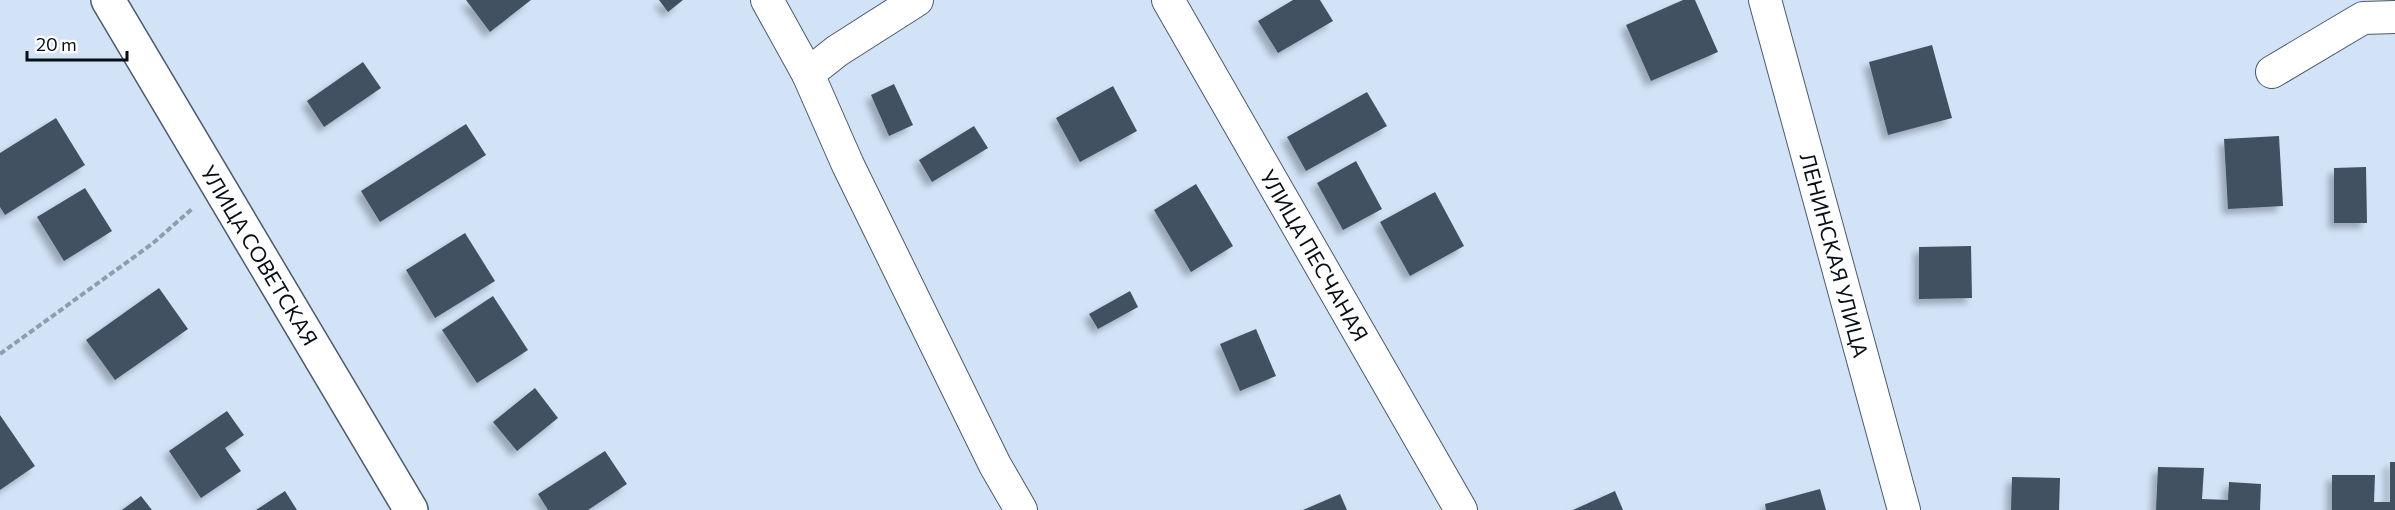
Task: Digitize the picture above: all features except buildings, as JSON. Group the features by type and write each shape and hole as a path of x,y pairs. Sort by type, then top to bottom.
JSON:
{"street":[{"name":"УЛИЦА СОВЕТСКАЯ","path":"108,0 411,510"},
{"path":"767,0 808,74 848,165 995,465 1021,510"},
{"path":"808,74 837,51 917,0"},
{"name":"УЛИЦА ПЕСЧАНАЯ","path":"1168,0 1461,510"},
{"name":"ЛЕНИНСКАЯ УЛИЦА","path":"1765,0 1904,510"},
{"path":"2272,72 2363,18 2395,17"}],"path":[{"path":"0,354 152,244 219,186"}]}
